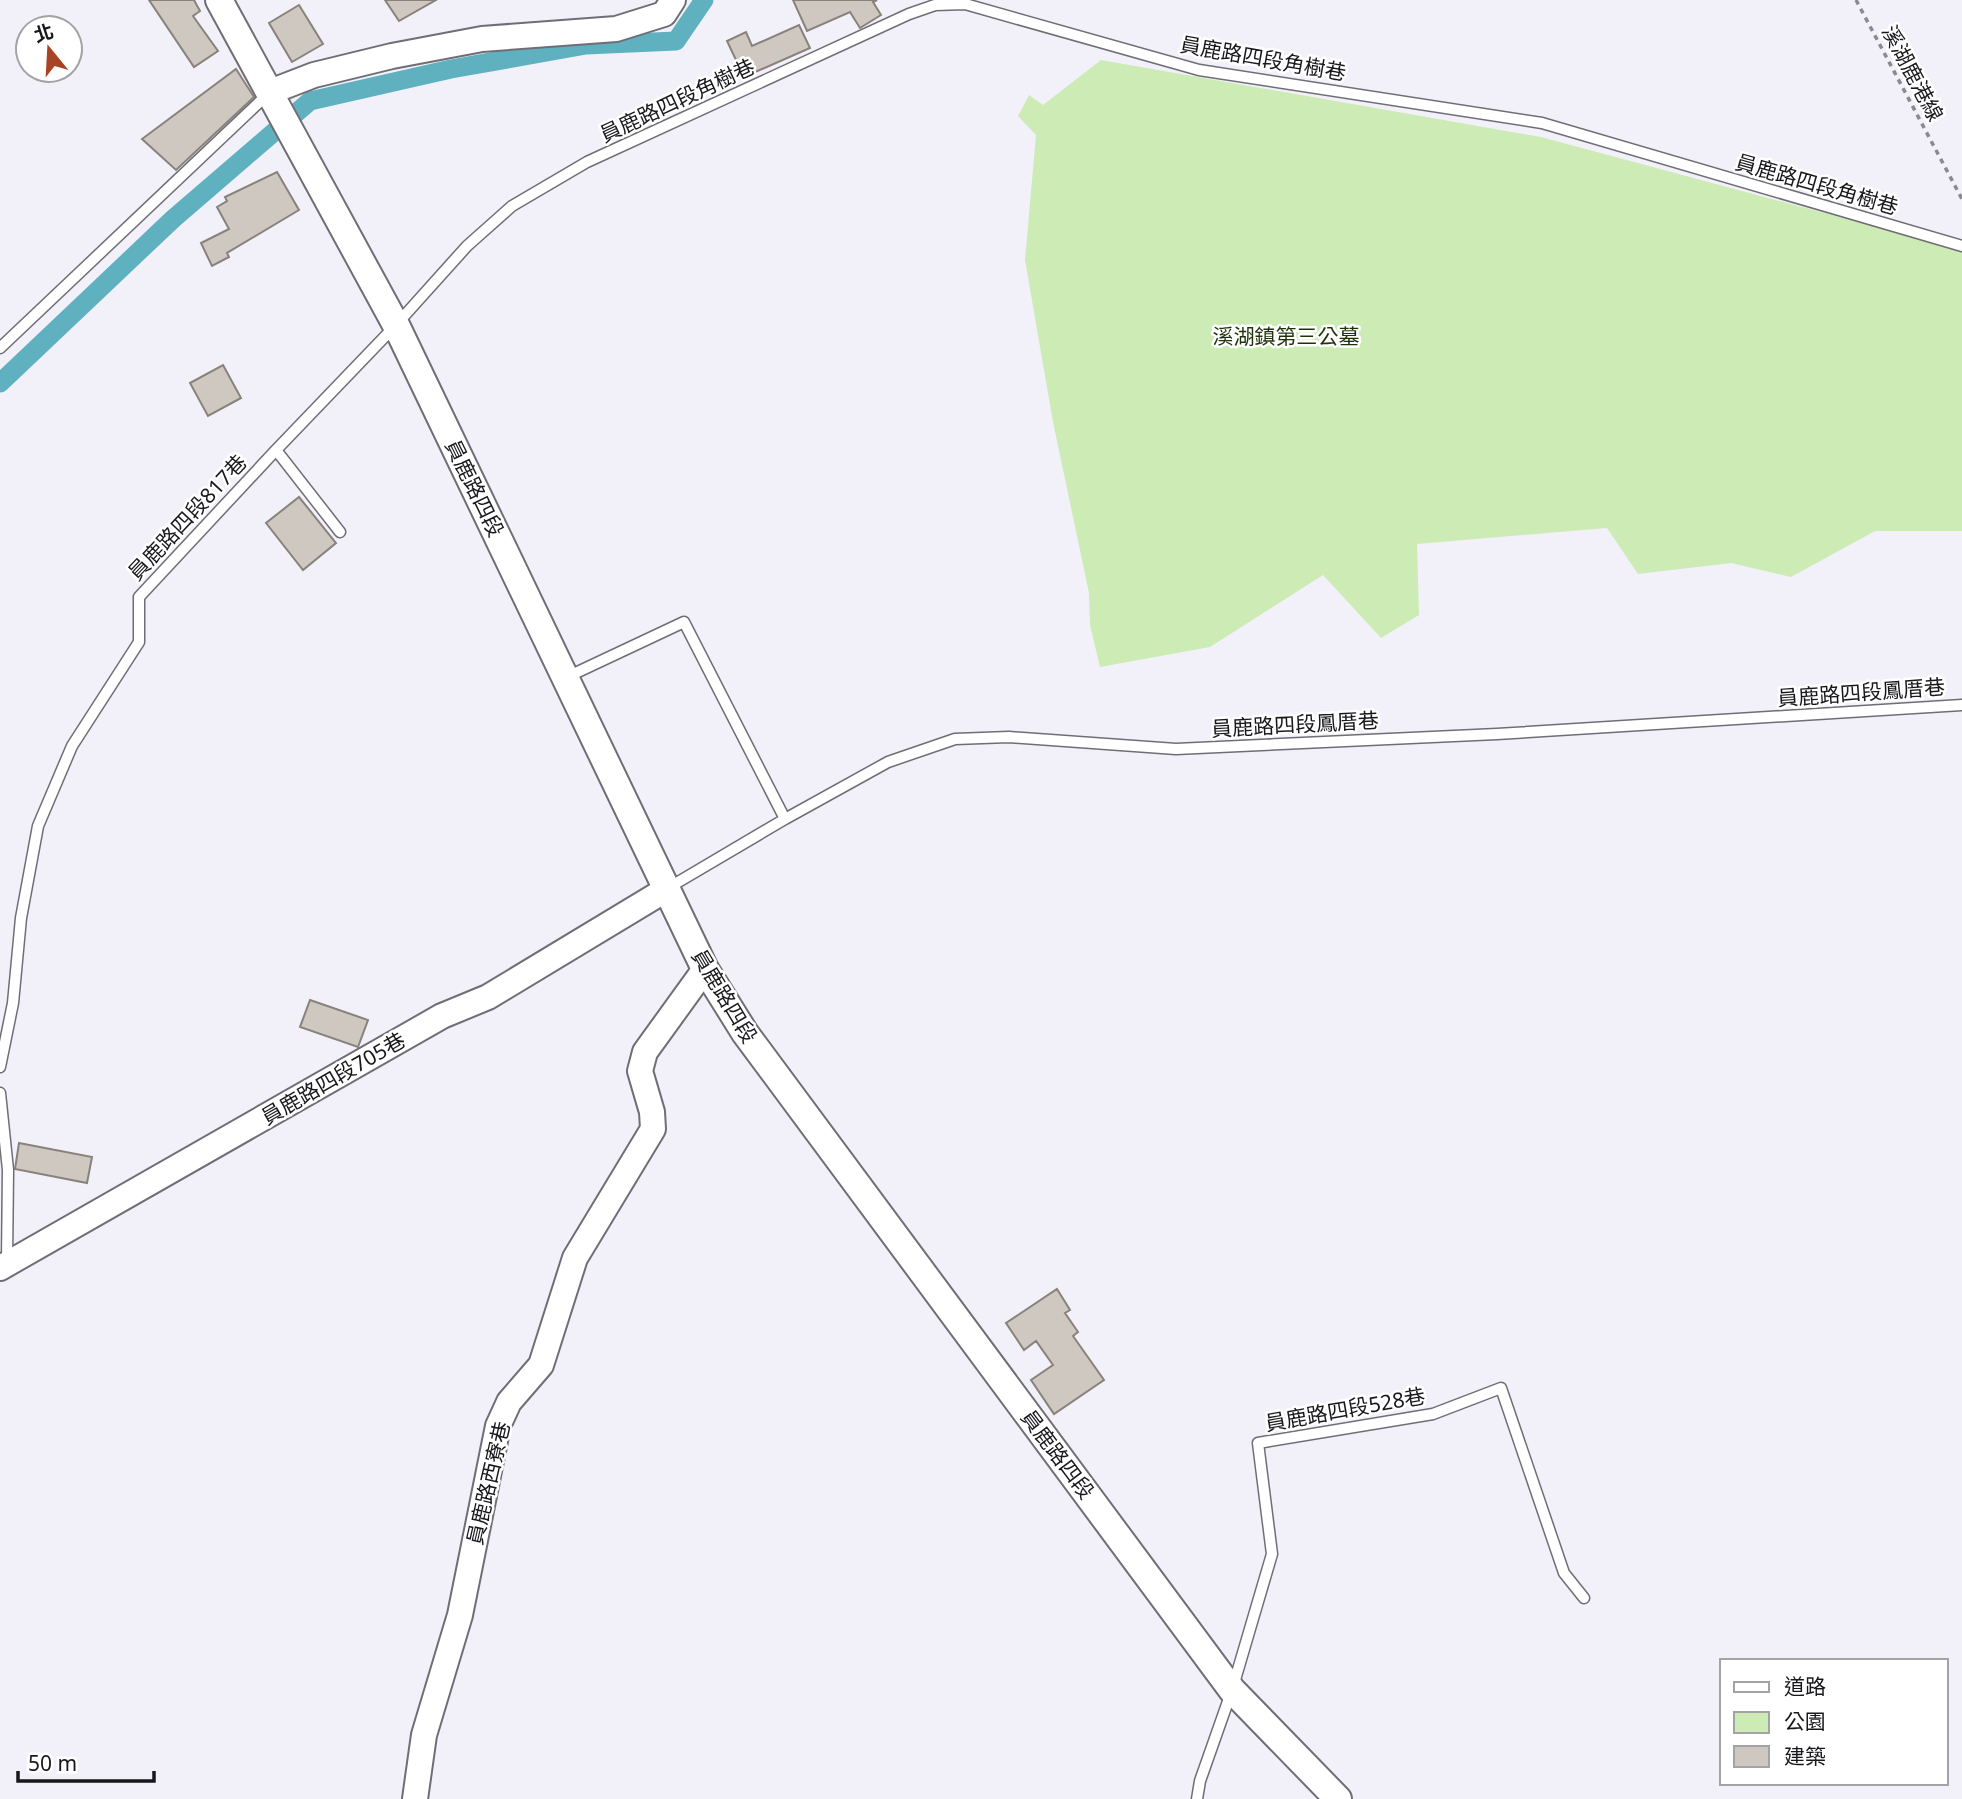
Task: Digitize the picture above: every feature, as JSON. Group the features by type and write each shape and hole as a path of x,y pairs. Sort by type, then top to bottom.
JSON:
{"main road":[{"name":"員鹿路四段","path":"219,0 396,326 705,969 745,1033 1233,1690 1338,1799"}],"street":[{"path":"271,92 314,75 405,53 482,39 616,29 664,14 673,0"},
{"name":"員鹿路四段705巷","path":"3,1266 442,1016 488,997 667,889"},
{"name":"員鹿路西寮巷","path":"415,1799 424,1735 460,1615 498,1426 509,1402 541,1364 575,1258 653,1129 652,1112 640,1071 645,1052 705,969"}],"lane":[{"name":"員鹿路四段角樹巷","path":"276,450 396,326 467,246 512,206 587,162 909,14 935,5 960,2 1199,70 1542,124 1962,246"},
{"path":"0,348 271,92"},
{"name":"員鹿路四段817巷","path":"0,1067 12,1003 21,918 38,826 72,746 139,642 139,597 276,450 340,532"},
{"path":"567,677 684,622 785,819"},
{"name":"員鹿路四段鳳厝巷","path":"667,889 888,762 955,739 1009,737 1175,749 1497,734 1962,705"},
{"path":"0,1093 8,1170 3,1266"},
{"name":"員鹿路四段528巷","path":"1233,1690 1272,1554 1258,1443 1433,1414 1501,1388 1564,1573 1584,1598"},
{"path":"1197,1799 1200,1781 1233,1690"}],"path":[{"name":"溪湖鹿港線","path":"1856,0 1962,199"}],"green space":[{"name":"溪湖鎮第三公墓","path":"1101,60 1541,137 1962,250 1962,531 1875,531 1791,577 1731,563 1638,574 1607,528 1417,544 1419,615 1381,638 1323,575 1210,647 1100,667 1090,625 1089,593 1053,422 1025,260 1036,135 1018,116 1029,95 1043,105"}],"building":[{"path":"149,0 194,0 200,11 193,16 218,51 194,67"},
{"path":"385,0 436,0 399,21"},
{"path":"793,0 877,0 873,2 881,15 860,28 850,12 807,31"},
{"path":"299,5 323,44 292,62 269,23"},
{"path":"799,25 810,48 744,77 727,41 746,32 752,46"},
{"path":"236,69 254,97 176,170 142,139"},
{"path":"277,172 299,210 227,253 229,257 212,266 201,243 229,229 217,207 227,201 225,197"},
{"path":"223,365 241,398 208,416 190,383"},
{"path":"299,497 336,543 303,570 266,523"},
{"path":"310,1000 368,1020 358,1047 300,1027"},
{"path":"19,1143 92,1157 87,1183 15,1169"},
{"path":"1057,1289 1070,1310 1065,1313 1078,1332 1073,1336 1104,1380 1054,1414 1031,1380 1053,1365 1036,1341 1024,1350 1006,1323"}],"waterway":[{"path":"0,383 173,219 310,101 451,69 586,45 676,41 704,0"}]}
